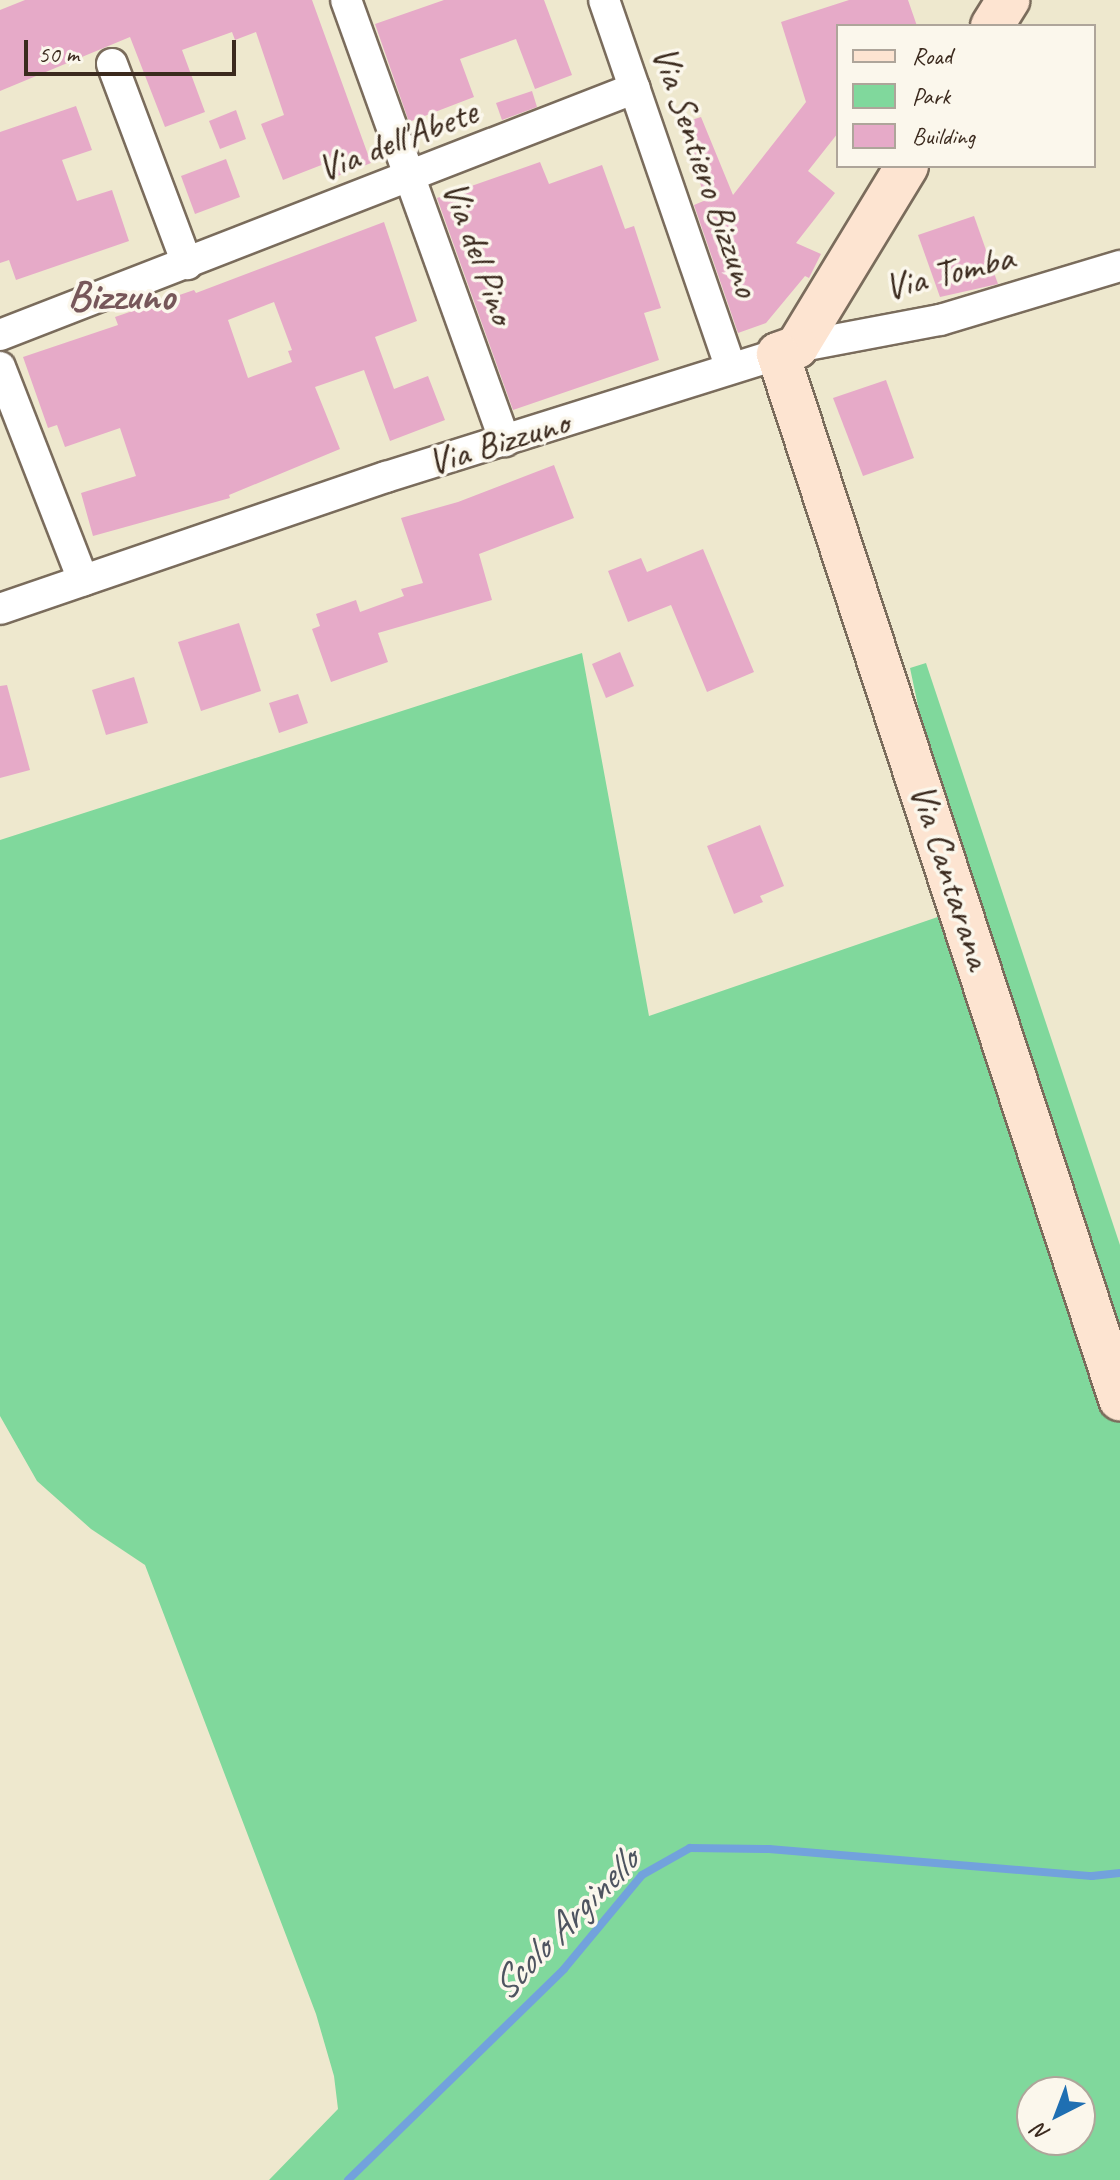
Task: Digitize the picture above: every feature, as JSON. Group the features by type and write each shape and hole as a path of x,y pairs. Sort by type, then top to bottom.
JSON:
{"street":[{"name":"Via del Pino","path":"346,0 505,441"},
{"name":"Via Sentiero Bizzuno","path":"604,0 731,368"},
{"path":"993,24 1008,0"},
{"path":"112,64 187,264"},
{"name":"Via dell'Abete","path":"0,335 409,179 635,88"},
{"path":"788,351 906,168"},
{"name":"Via Tomba","path":"788,351 940,320 1120,266"},
{"name":"Via Bizzuno","path":"0,609 386,477 788,351"},
{"name":"Via Cantarana","path":"788,351 1120,1399"},
{"path":"0,367 83,580"}],"green space":[{"path":"582,653 649,1016 961,909 910,668 926,663 1120,1245 1120,2180 269,2180 338,2109 334,2076 316,2014 145,1565 91,1529 37,1481 0,1416 0,840"}],"building":[{"path":"25,0 312,0 371,163 330,179 324,164 283,180 261,124 284,115 256,32 235,40 232,32 182,50 205,112 165,127 130,37 0,91 0,10"},
{"path":"444,0 544,0 572,75 535,89 516,39 460,59 474,97 409,122 375,24"},
{"path":"849,0 908,0 916,24 836,24 836,136 808,171 835,193 796,243 821,254 809,278 805,276 766,323 738,333 694,205 706,200 679,124 701,117 733,195 806,102 781,22"},
{"path":"532,91 537,107 502,120 496,103"},
{"path":"76,106 92,150 62,160 77,201 112,190 129,241 16,280 9,260 0,263 0,132"},
{"path":"236,110 246,139 220,149 209,121"},
{"path":"226,159 240,197 195,214 181,176"},
{"path":"540,162 549,184 602,165 625,229 634,226 661,308 644,313 659,360 513,410 437,198"},
{"path":"974,216 998,284 940,297 918,235"},
{"path":"384,222 417,321 375,337 394,389 428,376 445,420 390,441 364,370 315,387 340,449 229,495 230,498 93,536 81,493 136,476 120,428 65,447 57,425 48,428 23,357 118,325 115,317 194,290 196,293","holes":["274,302 292,350 288,351 292,362 248,378 228,320"]},
{"path":"886,380 914,458 863,476 833,398"},
{"path":"554,465 574,518 479,554 492,600 378,633 388,662 331,682 312,629 320,626 316,614 356,600 360,612 404,596 401,589 423,583 401,518 458,502"},
{"path":"703,549 754,672 707,692 671,605 628,622 608,571 641,558 647,572"},
{"path":"239,623 261,691 201,711 178,642"},
{"path":"620,652 634,686 606,698 592,664"},
{"path":"134,677 148,723 106,735 92,690"},
{"path":"7,685 30,770 0,778 0,686"},
{"path":"298,694 308,723 279,733 269,703"},
{"path":"760,825 784,886 760,896 763,902 734,914 707,846"}],"waterway":[{"name":"Scolo Arginello","path":"348,2180 564,1969 642,1875 690,1848 769,1849 1092,1876 1120,1873"}],"district":[{"name":"Bizzuno","path":"121,296"}]}
